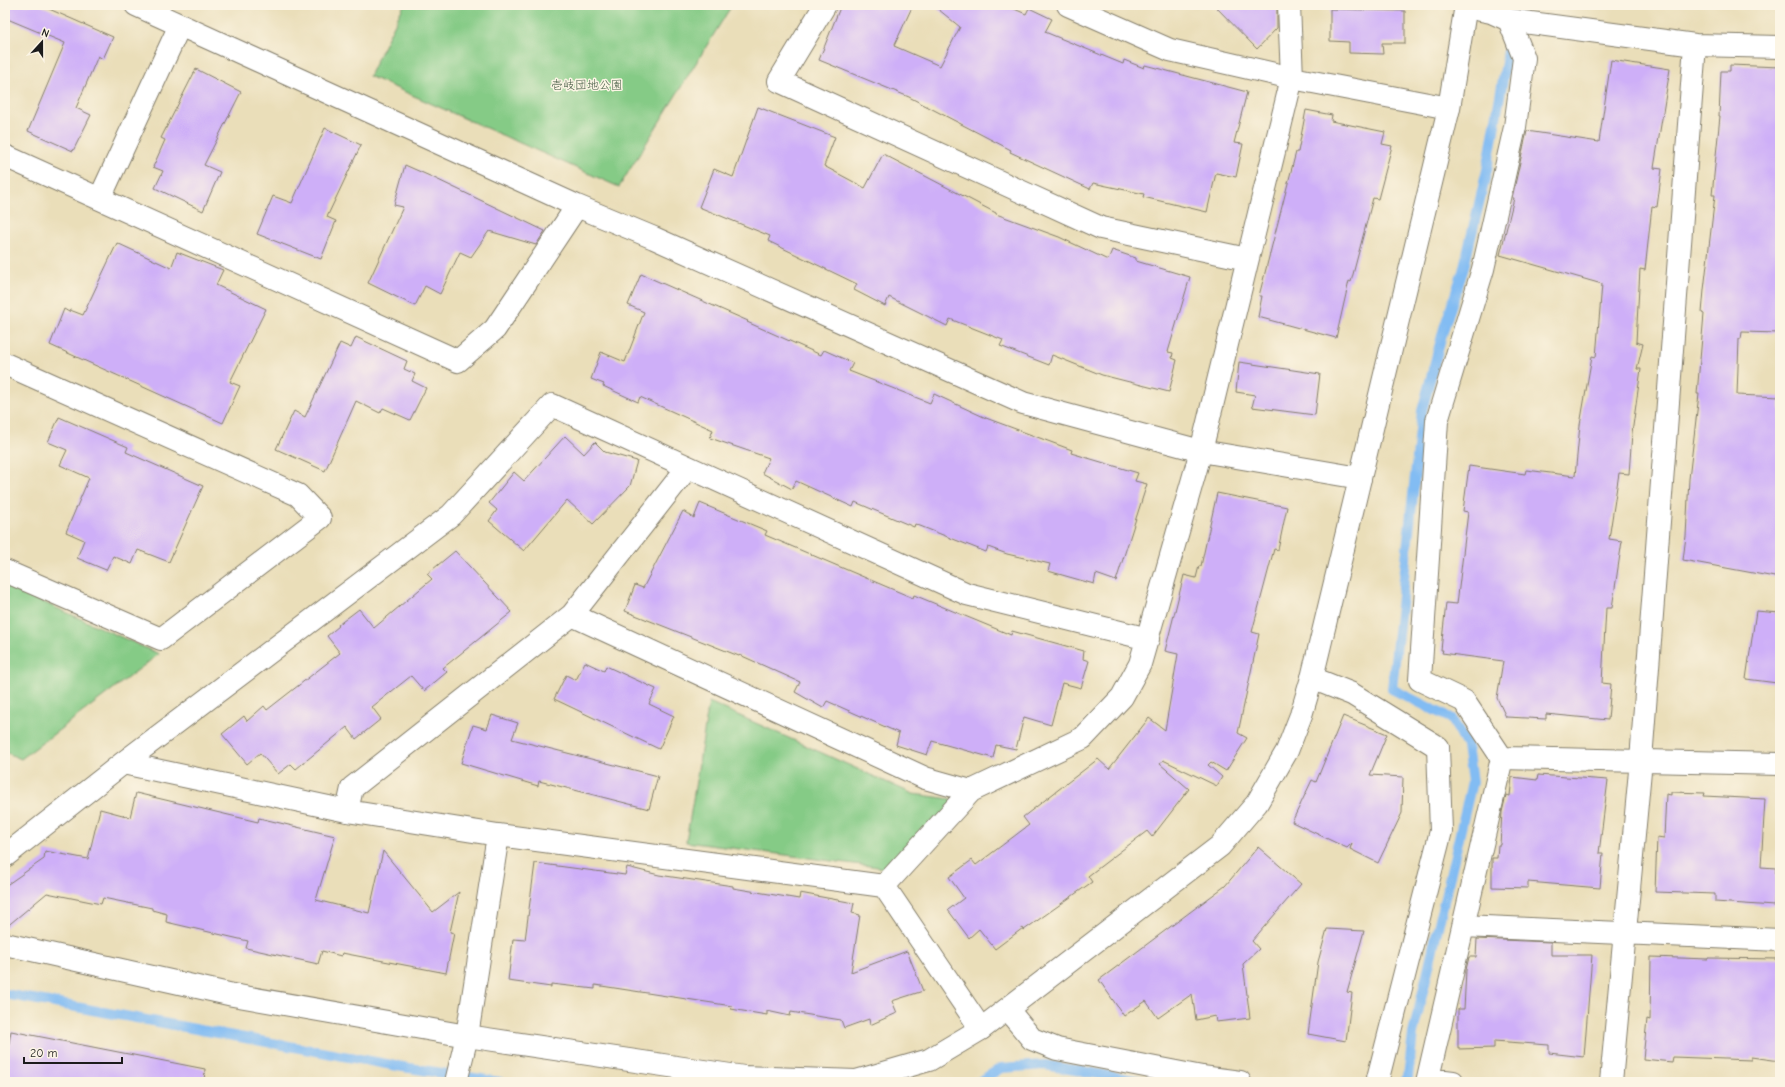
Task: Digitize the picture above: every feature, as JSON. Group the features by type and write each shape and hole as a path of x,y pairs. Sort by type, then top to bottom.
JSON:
{"street":[{"path":"136,5 577,206 654,238 1023,403 1201,450 1360,478"},
{"path":"825,5 779,81 1101,228 1247,259"},
{"path":"1068,5 1170,50 1292,78 1449,108"},
{"path":"884,886 971,791 1083,738 1122,697 1140,664 1201,450 1292,78 1289,5"},
{"path":"5,944 233,995 467,1036 744,1077 856,1081 929,1060 981,1029 1008,1010 1220,846 1257,803 1287,751 1301,716 1312,678 1449,108 1466,6 1500,16 1695,45 1780,47"},
{"path":"1453,1082 1428,1080 1502,758 1464,701 1420,680 1437,421 1483,269 1515,126 1524,58 1500,16"},
{"path":"100,198 180,25"},
{"path":"1611,1082 1623,933 1641,760 1695,45"},
{"path":"5,156 458,361 495,329 577,206"},
{"path":"5,364 298,495 320,518 161,639 5,570"},
{"path":"5,856 123,763 451,515 552,405 967,594 1148,639"},
{"path":"347,810 352,788 572,615 688,467"},
{"path":"572,615 925,778 971,791"},
{"path":"1312,678 1352,694 1438,747 1441,831 1377,1082"},
{"path":"1502,758 1780,764"},
{"path":"123,763 347,810 498,835 884,886 981,1029"},
{"path":"456,1082 467,1036 498,835"},
{"path":"1463,926 1780,940"},
{"path":"1008,1010 1032,1040 1057,1049 1202,1077 1240,1082"}],"green space":[{"name":"壱岐団地公園","path":"404,5 732,5 619,187 369,76"},
{"path":"5,585 159,654 21,759 5,752"},
{"path":"709,702 913,794 951,799 959,811 885,868 686,842"}],"building":[{"path":"5,5 40,5 113,37 103,59 98,56 76,108 91,115 73,151 28,131 65,43 5,18"},
{"path":"841,5 913,5 894,46 940,66 960,27 933,5 1005,5 1026,14 1029,8 1052,19 1045,32 1123,64 1124,60 1144,68 1145,65 1247,92 1234,143 1243,144 1236,177 1216,173 1207,212 1143,197 1144,194 1093,183 1090,189 1010,152 1011,150 909,97 819,60"},
{"path":"1214,5 1277,5 1277,28 1257,49"},
{"path":"1330,9 1405,11 1405,43 1382,43 1383,54 1349,53 1349,42 1330,41"},
{"path":"1611,60 1670,69 1654,168 1662,169 1657,207 1652,206 1645,270 1640,269 1636,342 1643,344 1637,369 1641,369 1632,433 1629,474 1619,473 1609,539 1622,541 1612,608 1606,608 1602,683 1611,684 1608,720 1546,714 1546,719 1506,717 1497,698 1503,661 1442,653 1443,650 1441,650 1446,603 1457,604 1468,512 1463,511 1469,466 1525,474 1526,470 1575,476 1580,425 1592,356 1596,357 1602,284 1500,255 1514,198 1512,198 1527,131 1599,142"},
{"path":"1730,65 1780,67 1780,333 1742,332 1741,339 1739,339 1737,395 1780,397 1780,578 1683,560 1686,536 1689,479 1699,394 1697,394 1704,314 1702,313 1704,290 1715,195 1712,195 1720,116 1721,71 1730,71"},
{"path":"196,69 241,92 204,165 220,172 203,211 155,188 163,171 153,167 165,140 161,138"},
{"path":"758,107 835,137 824,166 865,188 883,154 996,214 1059,237 1108,260 1112,250 1136,258 1136,261 1190,277 1168,352 1173,353 1172,358 1177,360 1169,392 1102,375 1052,355 1049,365 1000,346 1003,340 950,319 947,326 889,297 885,306 854,290 857,284 768,241 770,236 699,207 714,169 733,177"},
{"path":"1306,110 1332,115 1331,121 1385,132 1382,144 1392,146 1378,199 1373,198 1351,282 1349,281 1336,338 1258,317 1262,296 1259,296 1296,152 1298,152"},
{"path":"325,128 361,145 327,217 336,221 321,259 257,234 273,196 292,203"},
{"path":"405,165 545,231 536,245 489,231 471,257 460,252 440,294 425,286 415,306 368,283 403,207 394,205"},
{"path":"117,243 171,268 177,252 223,270 216,285 266,309 230,382 240,386 223,423 50,345 64,309 69,312 70,310 83,315"},
{"path":"641,274 821,355 824,350 853,363 849,371 930,403 934,394 986,418 1072,450 1071,453 1138,473 1135,481 1147,484 1116,581 1096,574 1094,584 1048,571 1050,564 1007,554 988,547 986,552 915,524 914,527 855,502 853,507 796,481 792,489 762,473 769,458 710,438 713,430 640,397 638,402 603,386 604,384 591,379 601,352 625,362 644,312 628,305"},
{"path":"356,337 407,361 404,369 415,374 412,381 426,388 410,420 383,408 380,413 356,401 325,471 276,449 294,411 305,417 340,343 351,348"},
{"path":"1239,362 1320,374 1315,415 1252,407 1255,395 1236,392"},
{"path":"59,417 128,447 126,452 203,486 169,562 138,550 132,564 113,556 106,570 77,558 84,540 66,532 89,478 60,465 67,450 48,442"},
{"path":"565,436 584,454 595,442 605,452 637,461 630,486 593,524 567,500 524,551 489,521 497,510 489,503 514,472 524,481"},
{"path":"1217,493 1287,507 1278,550 1274,549 1252,632 1259,634 1238,733 1247,738 1226,771 1211,762 1208,765 1222,777 1217,786 1163,760 1160,764 1189,789 1152,837 1147,831 1088,876 1092,882 1024,930 1023,928 995,949 979,929 969,938 948,910 964,898 949,877 972,860 976,865 1029,825 1023,817 1098,759 1109,769 1149,718 1165,730 1178,654 1165,651 1184,575 1196,578 1199,566 1201,566"},
{"path":"700,503 767,531 765,535 913,598 914,595 1011,635 1012,631 1084,651 1083,659 1089,661 1081,688 1062,683 1051,725 1024,717 1016,749 996,745 993,758 932,741 927,755 896,745 899,733 827,701 823,708 795,692 800,682 740,655 739,656 625,611 635,585 643,588 683,511 694,518"},
{"path":"455,551 512,612 443,668 447,672 424,691 411,676 372,707 381,719 356,739 347,727 296,769 291,764 278,774 260,753 247,764 222,734 244,716 247,721 264,706 267,710 340,653 327,636 339,626 338,625 359,609 374,628 432,579 427,574"},
{"path":"1756,611 1780,613 1780,660 1777,683 1746,679"},
{"path":"585,662 604,671 606,666 656,689 649,704 674,716 659,749 554,699 566,675 576,680"},
{"path":"492,715 518,723 512,739 658,776 649,809 539,781 538,786 461,763 473,725 487,729"},
{"path":"1343,716 1387,734 1370,775 1403,777 1402,813 1378,863 1350,849 1352,843 1347,848 1292,822 1312,780 1316,782"},
{"path":"1538,775 1608,780 1599,853 1603,853 1600,888 1528,882 1528,888 1492,887 1492,858 1497,858 1498,845 1500,845 1502,812 1506,795 1510,796 1512,777 1537,780"},
{"path":"1671,792 1705,793 1704,796 1765,799 1761,867 1776,868 1774,906 1715,902 1715,894 1655,892 1657,837 1664,838 1666,794 1671,795"},
{"path":"136,793 258,822 259,818 335,836 316,900 369,913 383,851 433,912 459,892 450,932 454,933 446,973 342,953 341,956 322,951 318,964 246,948 248,941 166,922 167,914 152,910 152,908 103,898 101,904 47,893 5,928 5,886 44,859 45,851 88,859 100,809 130,817"},
{"path":"1258,847 1301,884 1252,941 1259,949 1243,964 1250,1018 1216,1022 1215,1016 1196,1020 1192,994 1158,1018 1146,1001 1124,1016 1099,980 1225,886"},
{"path":"535,863 625,875 627,867 659,875 733,886 733,888 799,899 800,893 854,903 852,913 860,915 851,972 907,951 923,991 892,1001 897,1013 870,1025 869,1019 844,1028 841,1020 791,1012 790,1016 767,1011 767,1015 731,1009 732,1006 595,985 595,989 551,984 551,987 508,981 513,939 525,940"},
{"path":"1327,929 1364,931 1347,992 1352,993 1346,1041 1308,1034 1318,962"},
{"path":"1477,939 1551,942 1551,955 1592,955 1584,1057 1549,1053 1549,1045 1494,1041 1494,1048 1458,1049 1458,1009 1464,1009 1466,970 1469,957 1476,957"},
{"path":"1651,957 1780,959 1780,1061 1751,1057 1751,1060 1673,1057 1672,1062 1643,1059 1647,1019 1650,1020"},
{"path":"11,1031 205,1069 204,1082 5,1082 5,1049 8,1049"}],"waterway":[{"path":"1404,1082 1408,1077 1413,1034 1472,782 1467,746 1452,719 1392,689 1422,411 1444,328 1463,271 1487,170 1508,51 1509,5"},
{"path":"5,994 403,1067 500,1082"},
{"path":"979,1082 1001,1068 1045,1065 1147,1082"}]}
